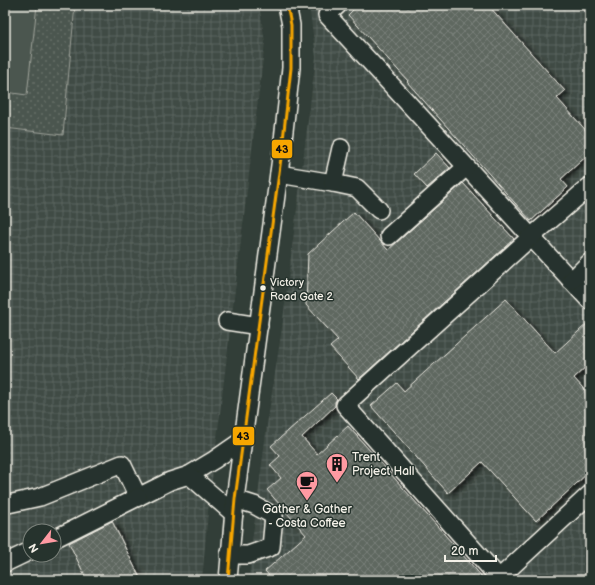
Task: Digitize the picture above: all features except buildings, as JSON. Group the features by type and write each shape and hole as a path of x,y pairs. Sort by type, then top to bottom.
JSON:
{"street":[{"path":"228,580 229,554 243,440 279,174 291,68 291,25 287,5"},
{"path":"338,5 327,15 590,301"},
{"path":"333,183 341,148"},
{"path":"389,236 466,166"},
{"path":"279,174 358,188 379,210"},
{"path":"590,186 531,237 345,405 498,579 590,494"},
{"path":"571,281 590,262"},
{"path":"226,321 259,326"},
{"path":"62,535 170,481 190,476 243,440"},
{"path":"5,503 8,504 40,498 122,464 138,497"},
{"path":"190,476 235,507 254,505 274,516 271,547 248,555 229,554"},
{"path":"5,563 22,555"}],"shaded area":[{"path":"5,5 75,5 63,135 5,128"},
{"path":"5,5 37,5 27,95 5,92"},
{"path":"75,5 259,5 265,42 208,512 202,580 5,580 5,128 63,135"},
{"path":"309,5 590,5 590,580 249,580 253,534 267,425 282,328 316,57"}],"transit line":[{"name":"43","path":"228,580 235,499 281,158 291,68 291,25 287,5"}],"place":[{"name":"Victory Road Gate 2","path":"263,288"},
{"name":"Trent Project Hall","path":"337,484"},
{"name":"Gather & Gather - Costa Coffee","path":"307,502"}]}
